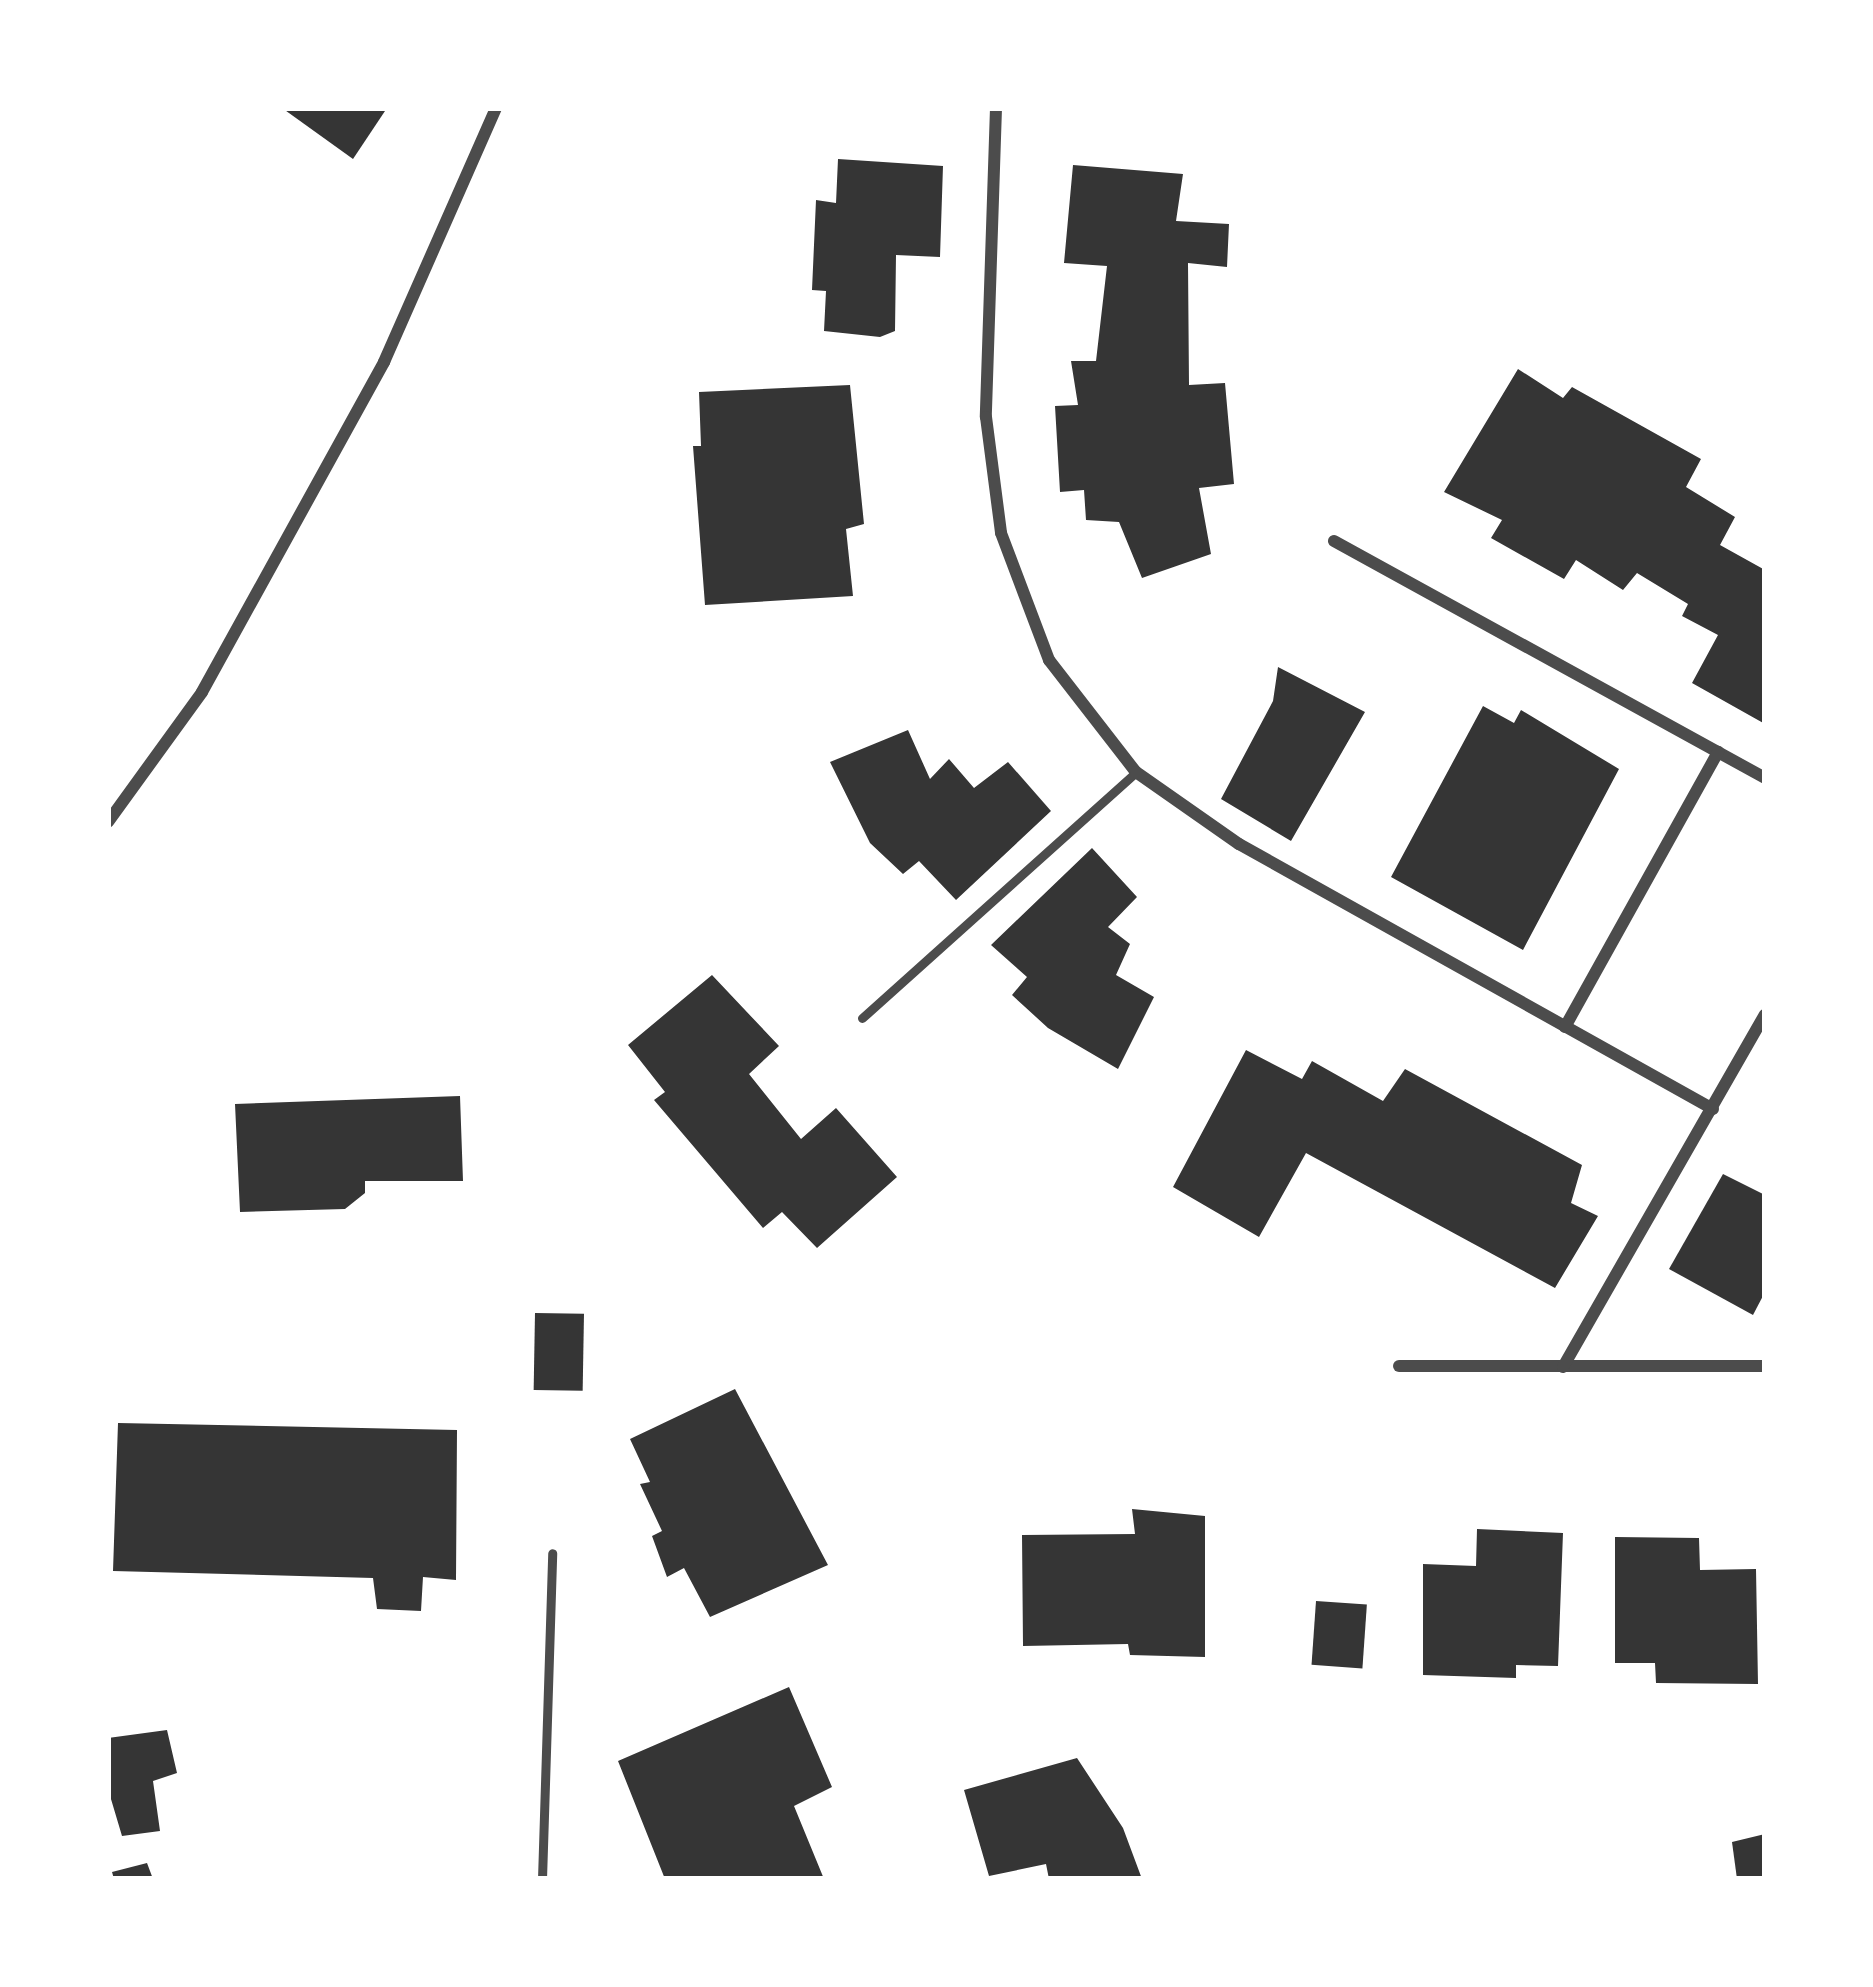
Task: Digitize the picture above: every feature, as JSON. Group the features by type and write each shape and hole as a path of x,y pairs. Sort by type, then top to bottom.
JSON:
{"street":[{"path":"108,822 202,692 384,362 496,108"},
{"path":"996,108 986,417 1001,533 1048,660 1136,772 1239,844 1713,1109"},
{"path":"1334,541 1765,778"},
{"path":"1565,1027 1718,752"},
{"path":"1564,1367 1765,1015"},
{"path":"1399,1366 1765,1366"}],"lane":[{"path":"862,1018 1136,772"},
{"path":"542,1879 552,1553"}],"building":[{"path":"282,108 387,108 353,159"},
{"path":"838,159 943,166 940,257 896,255 895,331 880,337 824,331 826,291 812,290 816,200 836,203"},
{"path":"1073,165 1183,174 1176,221 1229,224 1227,267 1188,263 1189,385 1225,383 1234,484 1199,488 1211,554 1142,578 1119,522 1086,520 1084,490 1060,492 1055,406 1078,405 1071,361 1096,361 1107,266 1064,263"},
{"path":"1518,369 1563,398 1572,387 1701,459 1686,487 1735,517 1720,545 1765,570 1765,724 1692,683 1718,635 1682,616 1688,604 1637,573 1623,590 1576,560 1564,579 1491,538 1502,520 1444,492"},
{"path":"850,385 864,524 846,529 853,596 705,605 693,446 701,446 699,392"},
{"path":"1278,667 1365,712 1291,841 1221,799 1273,701"},
{"path":"1483,706 1514,723 1521,710 1619,769 1523,950 1391,877"},
{"path":"908,730 930,779 949,759 974,788 1008,762 1051,811 956,900 919,861 903,874 870,843 830,762"},
{"path":"1092,848 1137,897 1108,927 1130,944 1116,975 1154,997 1118,1069 1048,1028 1012,995 1027,977 991,945"},
{"path":"712,975 779,1046 749,1074 801,1139 836,1108 897,1177 817,1248 782,1212 763,1228 654,1100 665,1092 628,1045"},
{"path":"1246,1050 1302,1079 1312,1061 1383,1101 1405,1069 1582,1165 1571,1203 1598,1216 1555,1288 1306,1153 1259,1237 1173,1187"},
{"path":"460,1096 463,1181 365,1181 365,1193 345,1209 240,1212 235,1104"},
{"path":"1723,1174 1765,1195 1765,1292 1753,1315 1669,1269"},
{"path":"535,1313 584,1314 583,1391 534,1390"},
{"path":"735,1389 828,1565 710,1617 684,1568 667,1577 652,1536 662,1531 640,1484 650,1482 630,1439"},
{"path":"118,1423 457,1430 456,1580 423,1577 421,1611 377,1609 373,1578 113,1571"},
{"path":"1132,1509 1205,1516 1205,1657 1130,1655 1128,1644 1023,1646 1022,1535 1135,1534"},
{"path":"1477,1529 1563,1533 1558,1666 1516,1665 1516,1678 1423,1675 1423,1564 1476,1566"},
{"path":"1615,1537 1699,1538 1700,1570 1756,1569 1758,1684 1656,1683 1655,1663 1615,1663"},
{"path":"1316,1601 1367,1605 1362,1668 1312,1665"},
{"path":"789,1687 832,1787 794,1806 824,1879 665,1879 618,1761"},
{"path":"167,1730 177,1773 153,1781 160,1831 122,1836 108,1789 108,1738"},
{"path":"1077,1758 1123,1828 1142,1879 1049,1879 1046,1864 989,1876 964,1790"},
{"path":"1765,1834 1765,1879 1737,1879 1732,1842"},
{"path":"147,1863 153,1879 114,1879 112,1872"}]}
